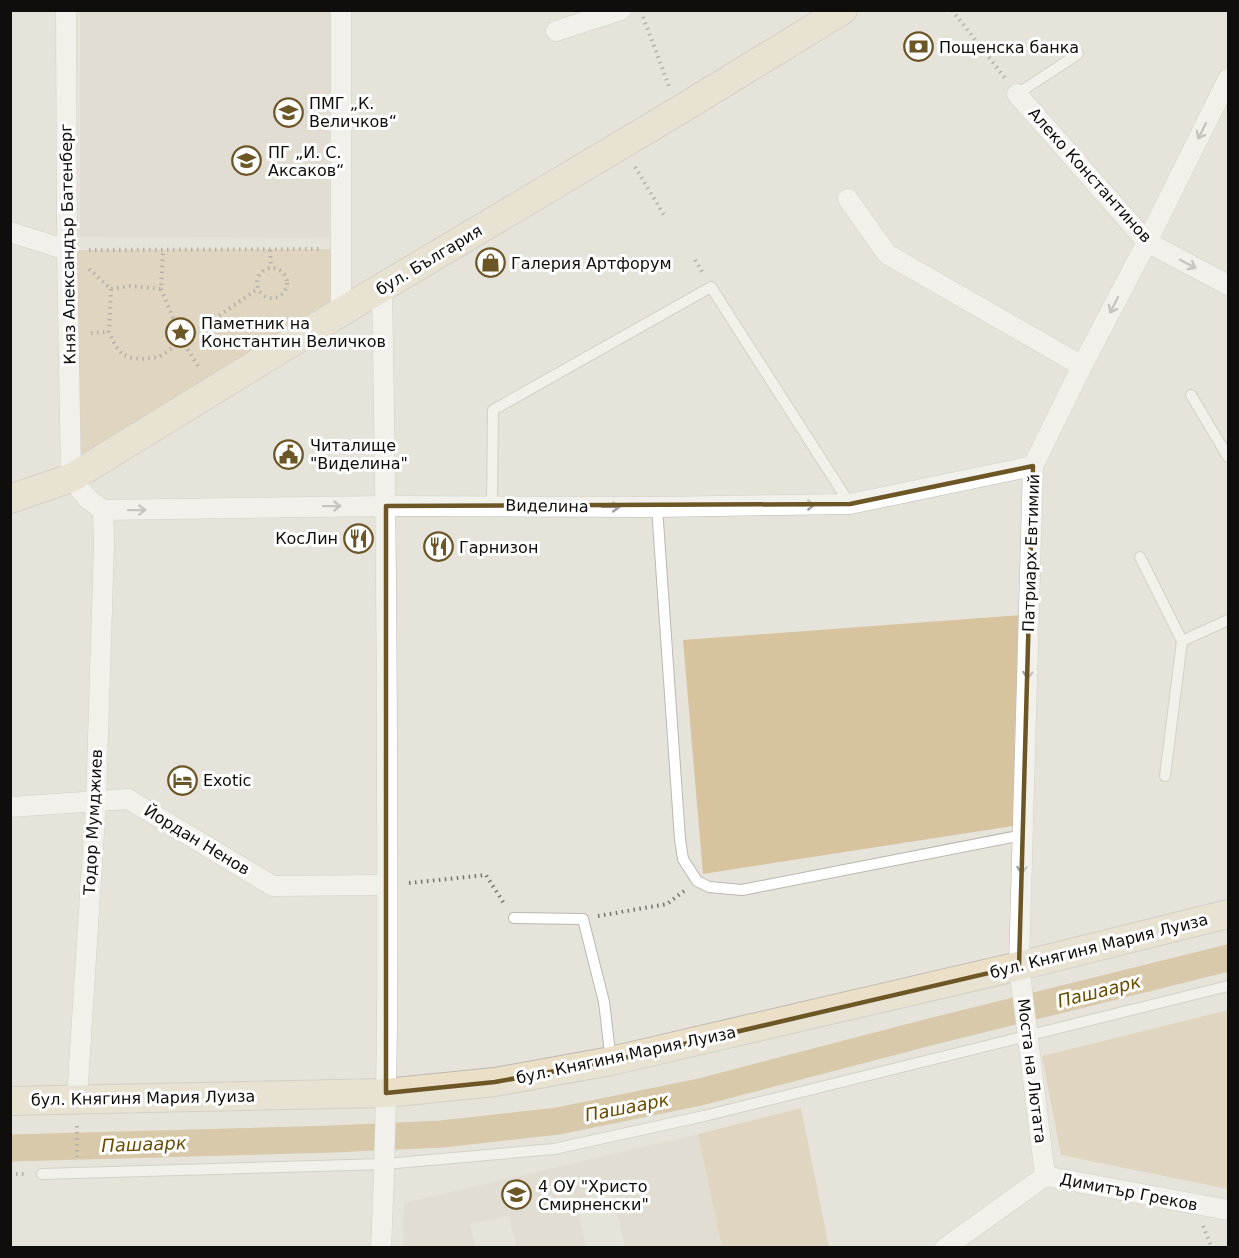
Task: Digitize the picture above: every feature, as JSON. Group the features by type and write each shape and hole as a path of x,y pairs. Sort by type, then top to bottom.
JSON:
{"street":[{"name":"Княз Александър Батенберг","path":"66,10 71,478"},
{"path":"340,10 335,133 341,312"},
{"path":"556,31 621,10"},
{"name":"бул. България","path":"10,499 71,478 382,287 843,10"},
{"name":"Патриарх Евтимий","path":"1020,966 1033,466 1228,79"},
{"name":"Алеко Константинов","path":"1017,94 1147,242 1228,285"},
{"path":"848,199 887,254 1082,366"},
{"path":"10,232 67,250"},
{"path":"381,1248 385,1164 387,885 386,506 382,287"},
{"name":"Виделина","path":"103,510 492,505 657,507 850,504 1033,466"},
{"path":"71,478 87,498 103,510"},
{"name":"Тодор Мумджиев","path":"76,1099 96,801 104,545 103,510"},
{"name":"Йордан Ненов","path":"10,807 128,799 273,886 387,885"},
{"name":"бул. Княгиня Мария Луиза","path":"10,1101 386,1093 495,1082 611,1061 1020,966 1228,914"},
{"name":"Моста на Лютата","path":"1020,966 1045,1176"},
{"name":"Димитър Греков","path":"945,1248 1045,1176 1228,1210"}],"lane":[{"path":"1017,94 1078,54"},
{"path":"492,505 493,410 711,286 850,504"},
{"path":"1191,395 1228,457"},
{"path":"657,507 680,839 683,859 697,882 709,887 742,890 1023,835"},
{"path":"1140,557 1182,641 1165,776"},
{"path":"1182,641 1228,620"},
{"path":"514,918 583,919 604,1002 611,1061"},
{"path":"42,1174 385,1164 554,1149 704,1116 1228,986"}],"path":[{"path":"641,10 678,111"},
{"path":"952,10 1017,94"},
{"path":"621,145 664,215"},
{"path":"270,249 271,268"},
{"path":"67,250 340,249"},
{"path":"67,250 111,288 130,286 161,289"},
{"path":"163,250 161,289 183,342"},
{"path":"271,268 279,269 287,279 286,289 276,298 262,294 259,288 259,275 262,271 271,268"},
{"path":"111,288 109,332 123,355 142,359 159,357 259,288"},
{"path":"387,885 486,875 514,918"},
{"path":"583,919 667,904 697,882"},
{"path":"77,1130 77,1160"}],"highlighted area":[{"path":"1033,466 1019,966 611,1061 495,1082 386,1093 386,506 850,504"}],"shaded area":[{"path":"80,11 330,11 329,238 80,237"},
{"path":"340,249 341,312 71,478 67,250"},
{"path":"1020,615 1013,826 703,874 683,640"},
{"path":"1228,1010 1228,1189 1061,1155 1042,1056"},
{"path":"801,1108 829,1247 722,1247 698,1134"},
{"name":"4 ОУ \"Христо Смирненски\"","path":"698,1134 722,1247 625,1247 612,1191 576,1199 586,1247 516,1247 509,1216 470,1224 475,1247 403,1247 404,1203"}],"waterway":[{"name":"Пашаарк","path":"10,1148 442,1134 558,1121 700,1092 1228,958"}],"place":[{"name":"Пощенска банка","path":"918,47"},
{"name":"ПМГ „К. Величков“","path":"288,112"},
{"name":"ПГ „И. С. Аксаков“","path":"247,161"},
{"name":"Галерия Артфорум","path":"490,263"},
{"name":"Паметник на Константин Величков","path":"180,332"},
{"name":"Читалище \"Виделина\"","path":"289,454"},
{"name":"КосЛин","path":"359,538"},
{"name":"Гарнизон","path":"438,547"},
{"name":"Exotic","path":"182,780"},
{"name":"4 ОУ \"Христо Смирненски\"","path":"517,1195"}]}
